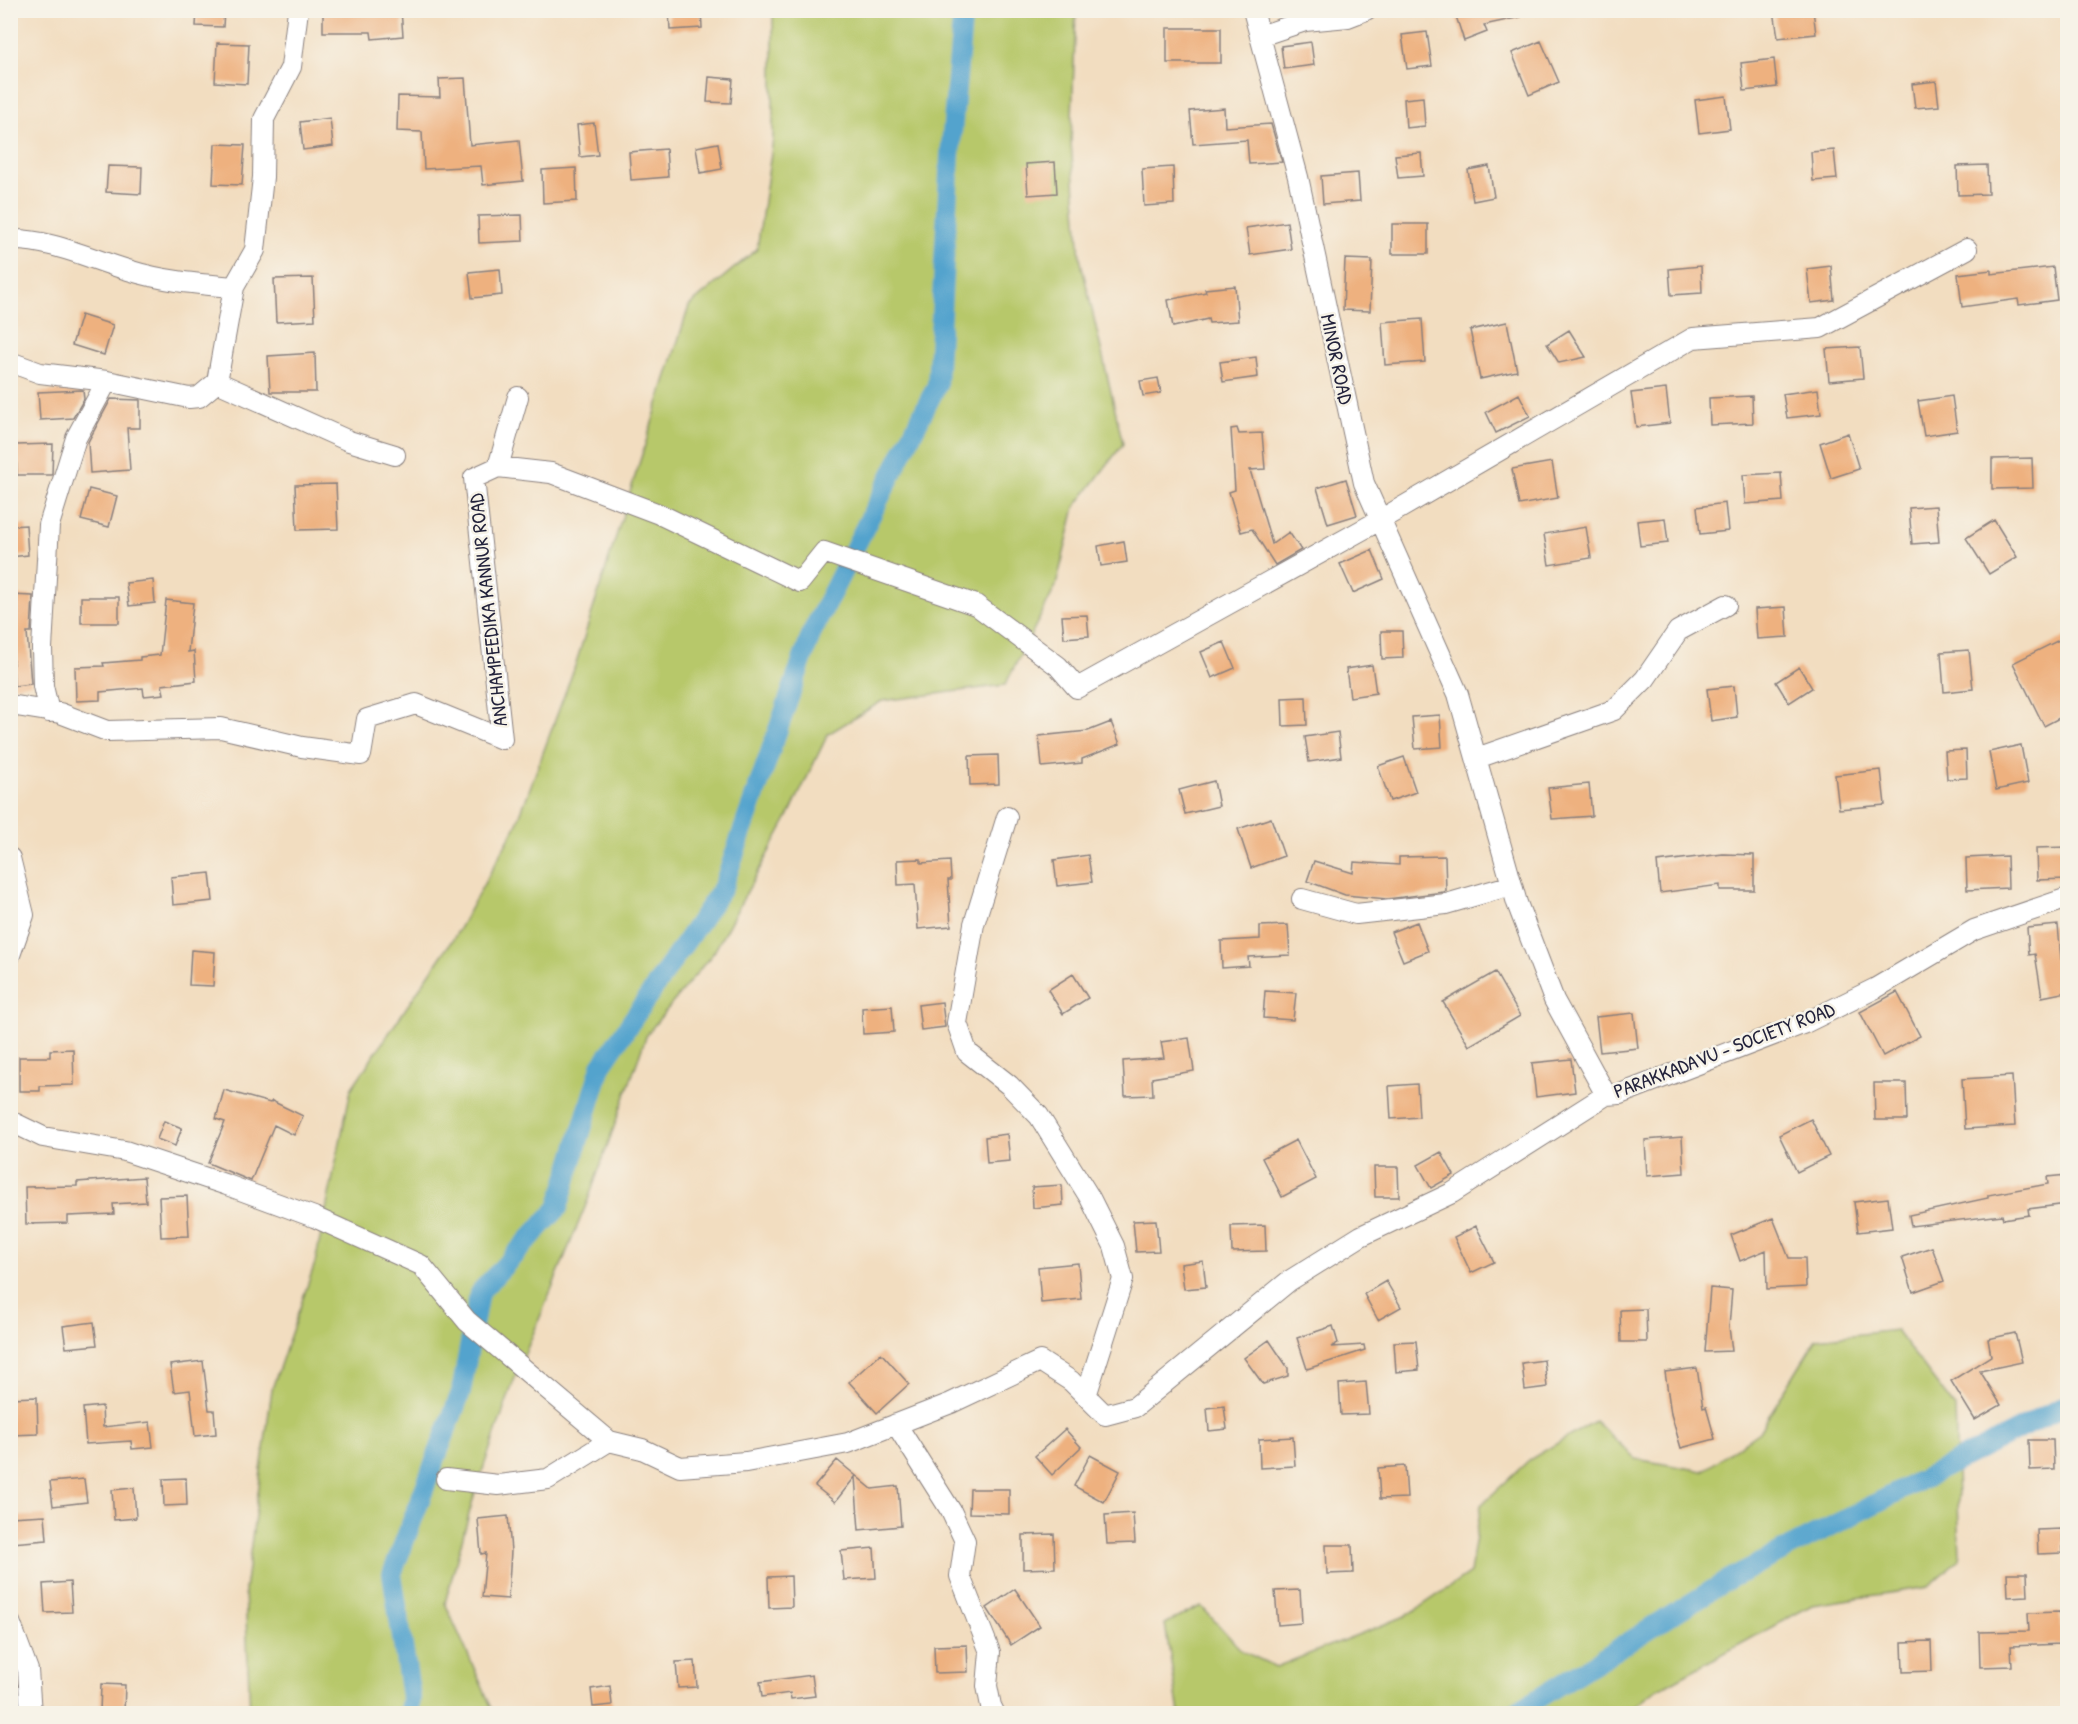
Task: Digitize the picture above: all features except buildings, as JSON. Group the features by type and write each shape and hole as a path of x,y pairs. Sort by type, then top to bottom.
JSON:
{"street":[{"path":"10,362 40,373 107,381 189,398 199,397 217,382 234,287 255,250 262,177 264,119 291,67 298,10"},
{"name":"MINOR ROAD","path":"1253,10 1298,177 1364,483 1458,694"},
{"path":"1260,36 1305,21 1348,17 1366,10"},
{"path":"10,240 78,252 126,270 175,282 234,287"},
{"path":"1380,520 1693,338 1820,328 1967,249"},
{"path":"49,712 43,686 42,648 49,525 76,438 107,381"},
{"path":"217,382 349,441 395,455"},
{"path":"498,467 518,397"},
{"name":"ANCHAMPEEDIKA KANNUR ROAD","path":"10,705 49,712 107,732 221,728 302,747 361,756 367,719 417,704 502,739 474,477 498,467 551,473 659,514 800,582 824,552 976,605 1058,666 1077,688 1380,520"},
{"path":"1477,759 1614,710 1645,679 1678,631 1726,605"},
{"name":"PARAKKADAVU - SOCIETY ROAD","path":"1458,694 1512,885 1554,1000 1605,1095 1620,1094 1805,1023 1876,988 1974,930 2067,898"},
{"path":"1007,817 974,924 957,1023 966,1052 1009,1085 1039,1116 1090,1198 1114,1246 1123,1280 1086,1396"},
{"path":"10,858 24,915 10,955"},
{"path":"1302,899 1356,914 1446,904 1512,885"},
{"path":"10,1121 43,1137 125,1151 227,1185 350,1232 421,1265 473,1325 609,1441 642,1449 680,1467 746,1462 848,1443 951,1403 1040,1361 1071,1382 1105,1415 1136,1407 1289,1281 1361,1236 1452,1193 1605,1095"},
{"path":"896,1424 951,1511 965,1542 960,1576 990,1652 987,1686 991,1706 995,1713"},
{"path":"446,1479 498,1485 548,1479 609,1441"},
{"path":"10,1622 28,1670 31,1713"}],"green space":[{"path":"773,11 1076,11 1071,143 1080,258 1123,444 1075,507 1056,586 1005,685 882,701 828,734 788,817 714,952 647,1034 588,1200 513,1383 475,1492 445,1603 494,1713 250,1714 245,1590 272,1389 315,1263 351,1089 455,936 516,826 575,666 689,306 757,249 773,139"},
{"path":"1896,1330 1955,1408 1960,1559 1928,1587 1812,1605 1657,1690 1626,1713 1179,1713 1165,1624 1201,1606 1242,1651 1276,1667 1408,1615 1470,1573 1481,1505 1529,1460 1595,1421 1636,1459 1703,1471 1759,1432 1816,1339"}],"waterway":[{"path":"409,1714 411,1697 392,1574 461,1392 479,1293 558,1208 601,1066 723,887 812,632 937,385 950,156 963,10"},
{"path":"1513,1714 1731,1578 2068,1404"}]}
